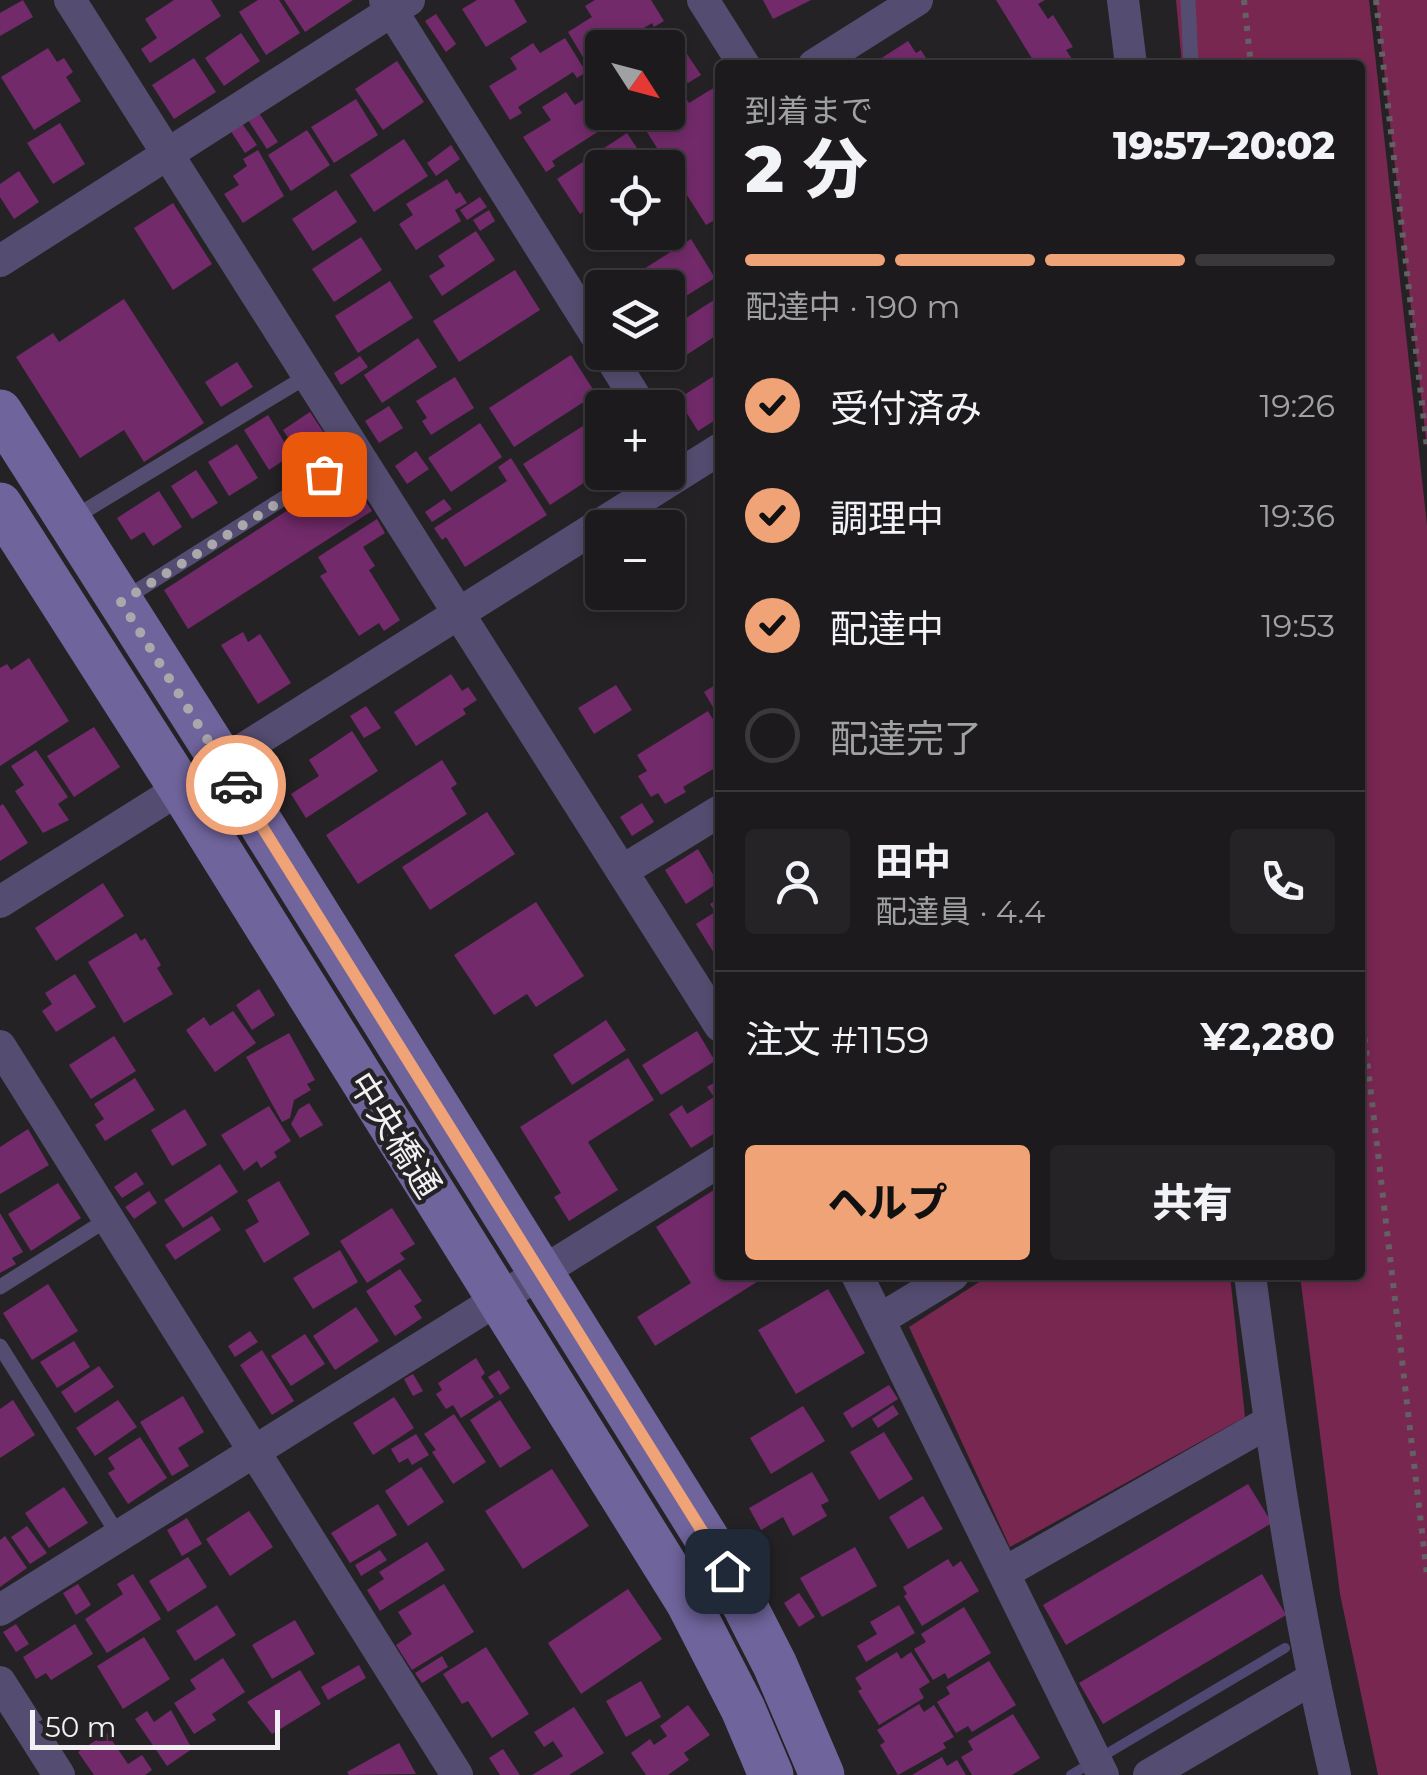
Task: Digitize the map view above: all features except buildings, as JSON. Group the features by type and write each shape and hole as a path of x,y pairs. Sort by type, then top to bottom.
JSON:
{"street":[{"path":"70,0 715,1018"},
{"path":"703,0 741,60"},
{"path":"822,60 917,0"},
{"path":"1123,0 1130,60"},
{"path":"0,261 395,3 585,317"},
{"name":"中央橋通","path":"0,412 222,760 727,1571 775,1664 822,1775"},
{"path":"685,457 715,449"},
{"path":"0,902 460,613 633,490"},
{"name":"中央橋通","path":"0,505 688,1602 743,1709 771,1775"},
{"path":"622,871 715,813"},
{"path":"0,1046 457,1775"},
{"path":"0,1610 715,1163"},
{"path":"860,1280 1097,1764"},
{"path":"880,1320 945,1280"},
{"path":"1251,1280 1269,1422 1312,1679 1335,1775"},
{"path":"1004,1574 1269,1422"},
{"path":"1149,1775 1312,1679"},
{"path":"0,1682 59,1775"}],"lane":[{"path":"1188,0 1191,60"},
{"path":"69,521 308,375"},
{"path":"121,602 357,452"},
{"path":"0,1286 108,1219"},
{"path":"0,1346 119,1536"}],"path":[{"path":"1244,0 1251,60"},
{"path":"1376,0 1427,448"},
{"path":"1365,1042 1427,1575"}],"shaded area":[{"path":"1176,0 1369,0 1427,525 1427,1775 1378,1775 1340,1594 1301,1280 1365,1280 1365,60 1182,60"},
{"path":"1376,0 1427,0 1427,448"},
{"path":"982,1280 1231,1280 1245,1417 1010,1547 909,1327"}],"waterway":[{"path":"1071,1775 1285,1648"}],"way so far":[{"path":"236,785 121,602 324,474"}],"route":[{"path":"236,785 727,1571"}]}
